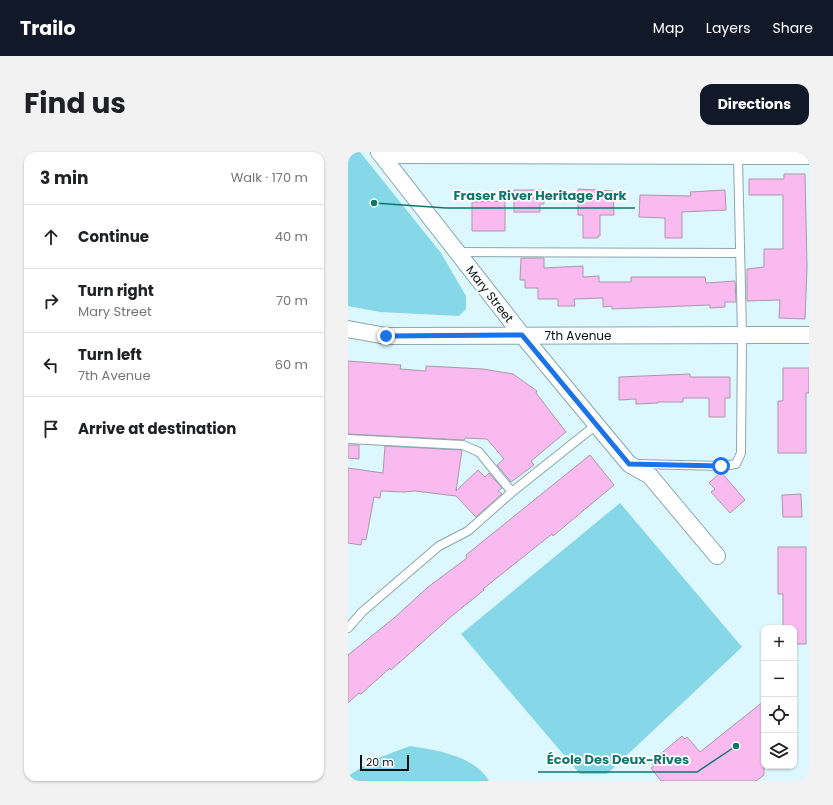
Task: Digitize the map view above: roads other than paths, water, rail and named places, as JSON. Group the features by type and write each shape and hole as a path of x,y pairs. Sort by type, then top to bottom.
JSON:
{"street":[{"path":"380,154 738,157 809,156"},
{"name":"Mary Street","path":"380,154 522,335 629,464 650,476 717,556"},
{"name":"7th Avenue","path":"348,329 386,336 809,335"}],"lane":[{"path":"629,464 721,466 736,464 741,454 742,335 738,157"},
{"path":"457,252 740,253"},
{"path":"348,628 362,612 439,546 468,531 512,492 596,424"},
{"path":"348,439 463,445 478,452 512,492"}],"place":[{"name":"Fraser River Heritage Park","path":"374,203"},
{"name":"École Des Deux-Rives","path":"736,746"}]}
